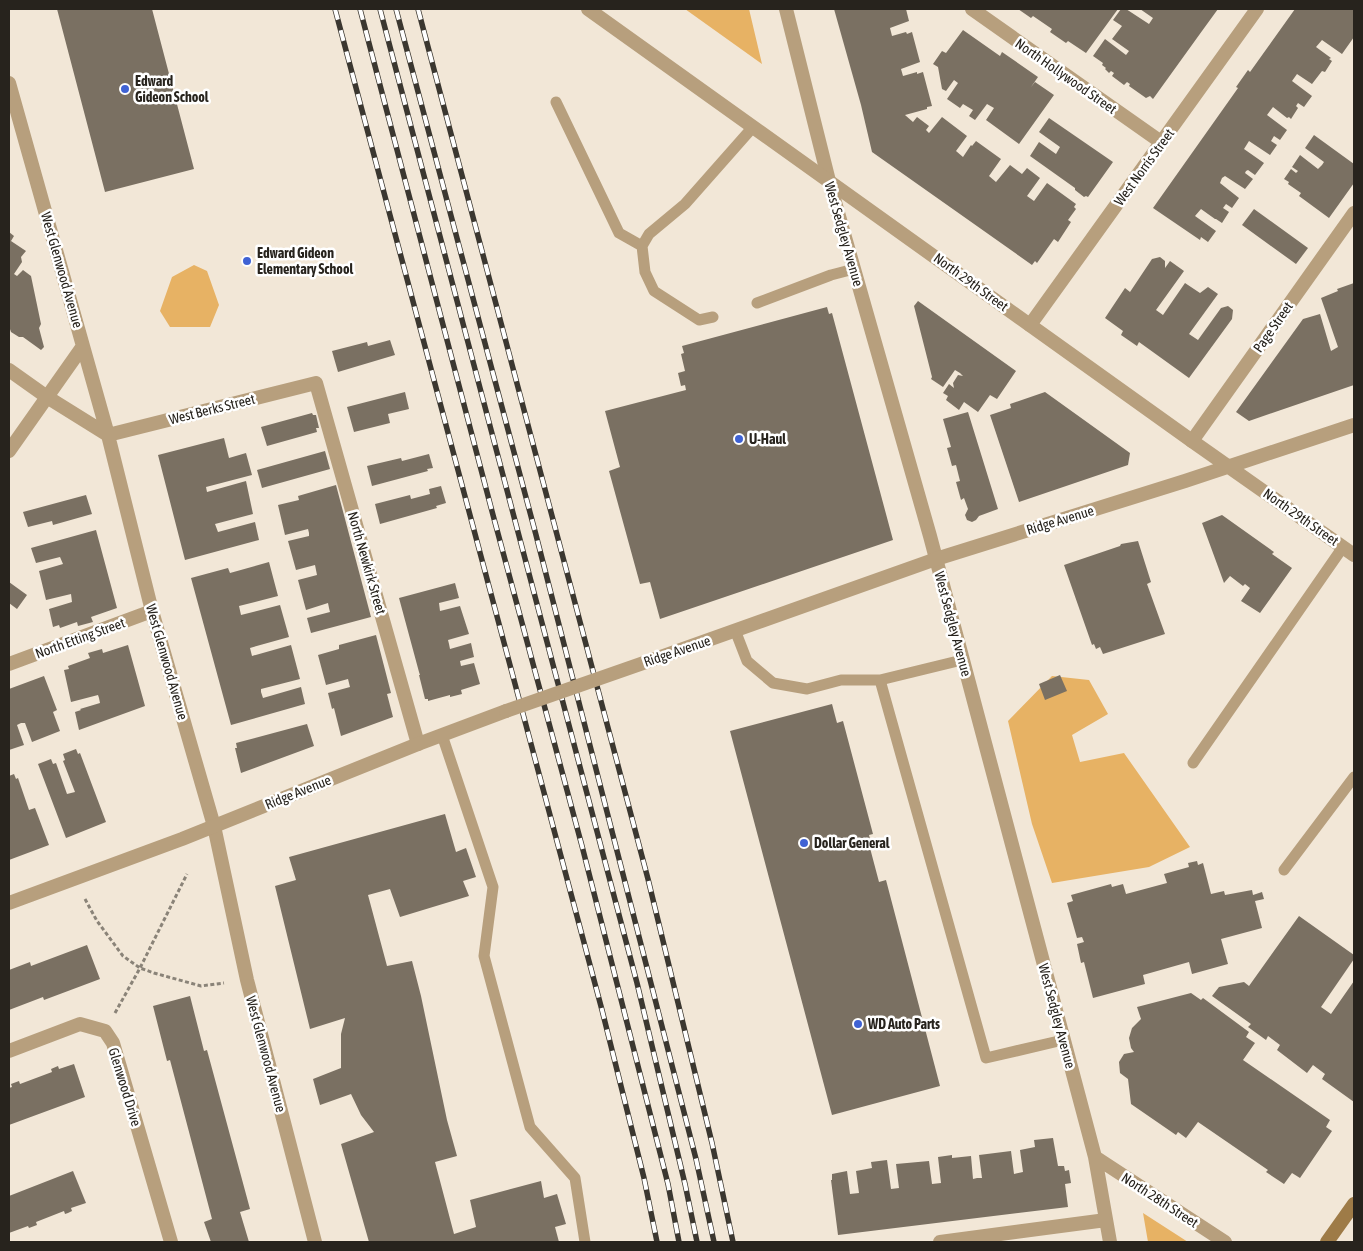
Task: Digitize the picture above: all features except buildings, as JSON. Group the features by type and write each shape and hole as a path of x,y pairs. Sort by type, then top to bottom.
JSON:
{"main road":[{"path":"1327,1242 1354,1204"}],"street":[{"name":"North 29th Street","path":"588,9 1354,555"},
{"name":"West Sedgley Avenue","path":"786,9 830,181 936,559 1095,1157 1110,1242"},
{"name":"North Hollywood Street","path":"972,9 1161,142"},
{"name":"West Norris Street","path":"1030,325 1257,9"},
{"name":"West Glenwood Avenue","path":"9,83 108,435 152,611 214,826 247,980 316,1242"},
{"name":"Page Street","path":"1192,441 1354,213"},
{"path":"9,451 83,346"},
{"path":"9,370 47,397 108,435"},
{"name":"West Berks Street","path":"108,435 316,383"},
{"name":"North Newkirk Street","path":"316,383 418,744"},
{"name":"Ridge Avenue","path":"9,903 214,826 418,744 506,711 936,559 1229,466 1354,424"},
{"name":"North Etting Street","path":"9,664 152,611"},
{"name":"Glenwood Drive","path":"9,1051 80,1024 105,1031 113,1043 172,1242"},
{"name":"North 28th Street","path":"1095,1157 1225,1242"},
{"path":"940,1242 1106,1220"}],"lane":[{"path":"556,102 618,233 642,246"},
{"path":"713,316 699,320 654,290 645,272 642,246 650,234 685,204 753,127"},
{"path":"757,303 831,275 854,270"},
{"path":"1193,763 1343,547"},
{"path":"735,630 747,661 773,683 807,689 841,680 880,680 962,660"},
{"path":"880,680 986,1058 1063,1040"},
{"path":"442,735 493,886 484,956 530,1128 575,1178 585,1242"},
{"path":"1284,870 1354,777"}],"path":[{"path":"105,1031 188,874"},
{"path":"75,879 97,921 123,956 140,968 154,974 201,986 247,980"}],"shaded area":[{"path":"685,9 749,9 762,64"},
{"path":"194,265 207,271 219,305 210,327 170,327 160,311 172,277"},
{"path":"1052,676 1089,680 1108,714 1072,735 1080,762 1124,753 1190,847 1149,867 1052,883 1032,824 1008,721"},
{"path":"1143,1213 1188,1242 1148,1242"}],"railway":[{"path":"335,9 602,1010 644,1178 657,1242"},
{"path":"360,9 582,846 668,1184 679,1242"},
{"path":"380,9 637,983 697,1242"},
{"path":"396,9 536,535 696,1159 714,1242"},
{"path":"418,9 648,879 712,1143 733,1242"}],"place":[{"name":"Edward Gideon School","path":"125,89"},
{"name":"Edward Gideon Elementary School","path":"247,261"},
{"name":"U-Haul","path":"739,439"},
{"name":"Dollar General","path":"804,843"},
{"name":"WD Auto Parts","path":"858,1024"}]}
